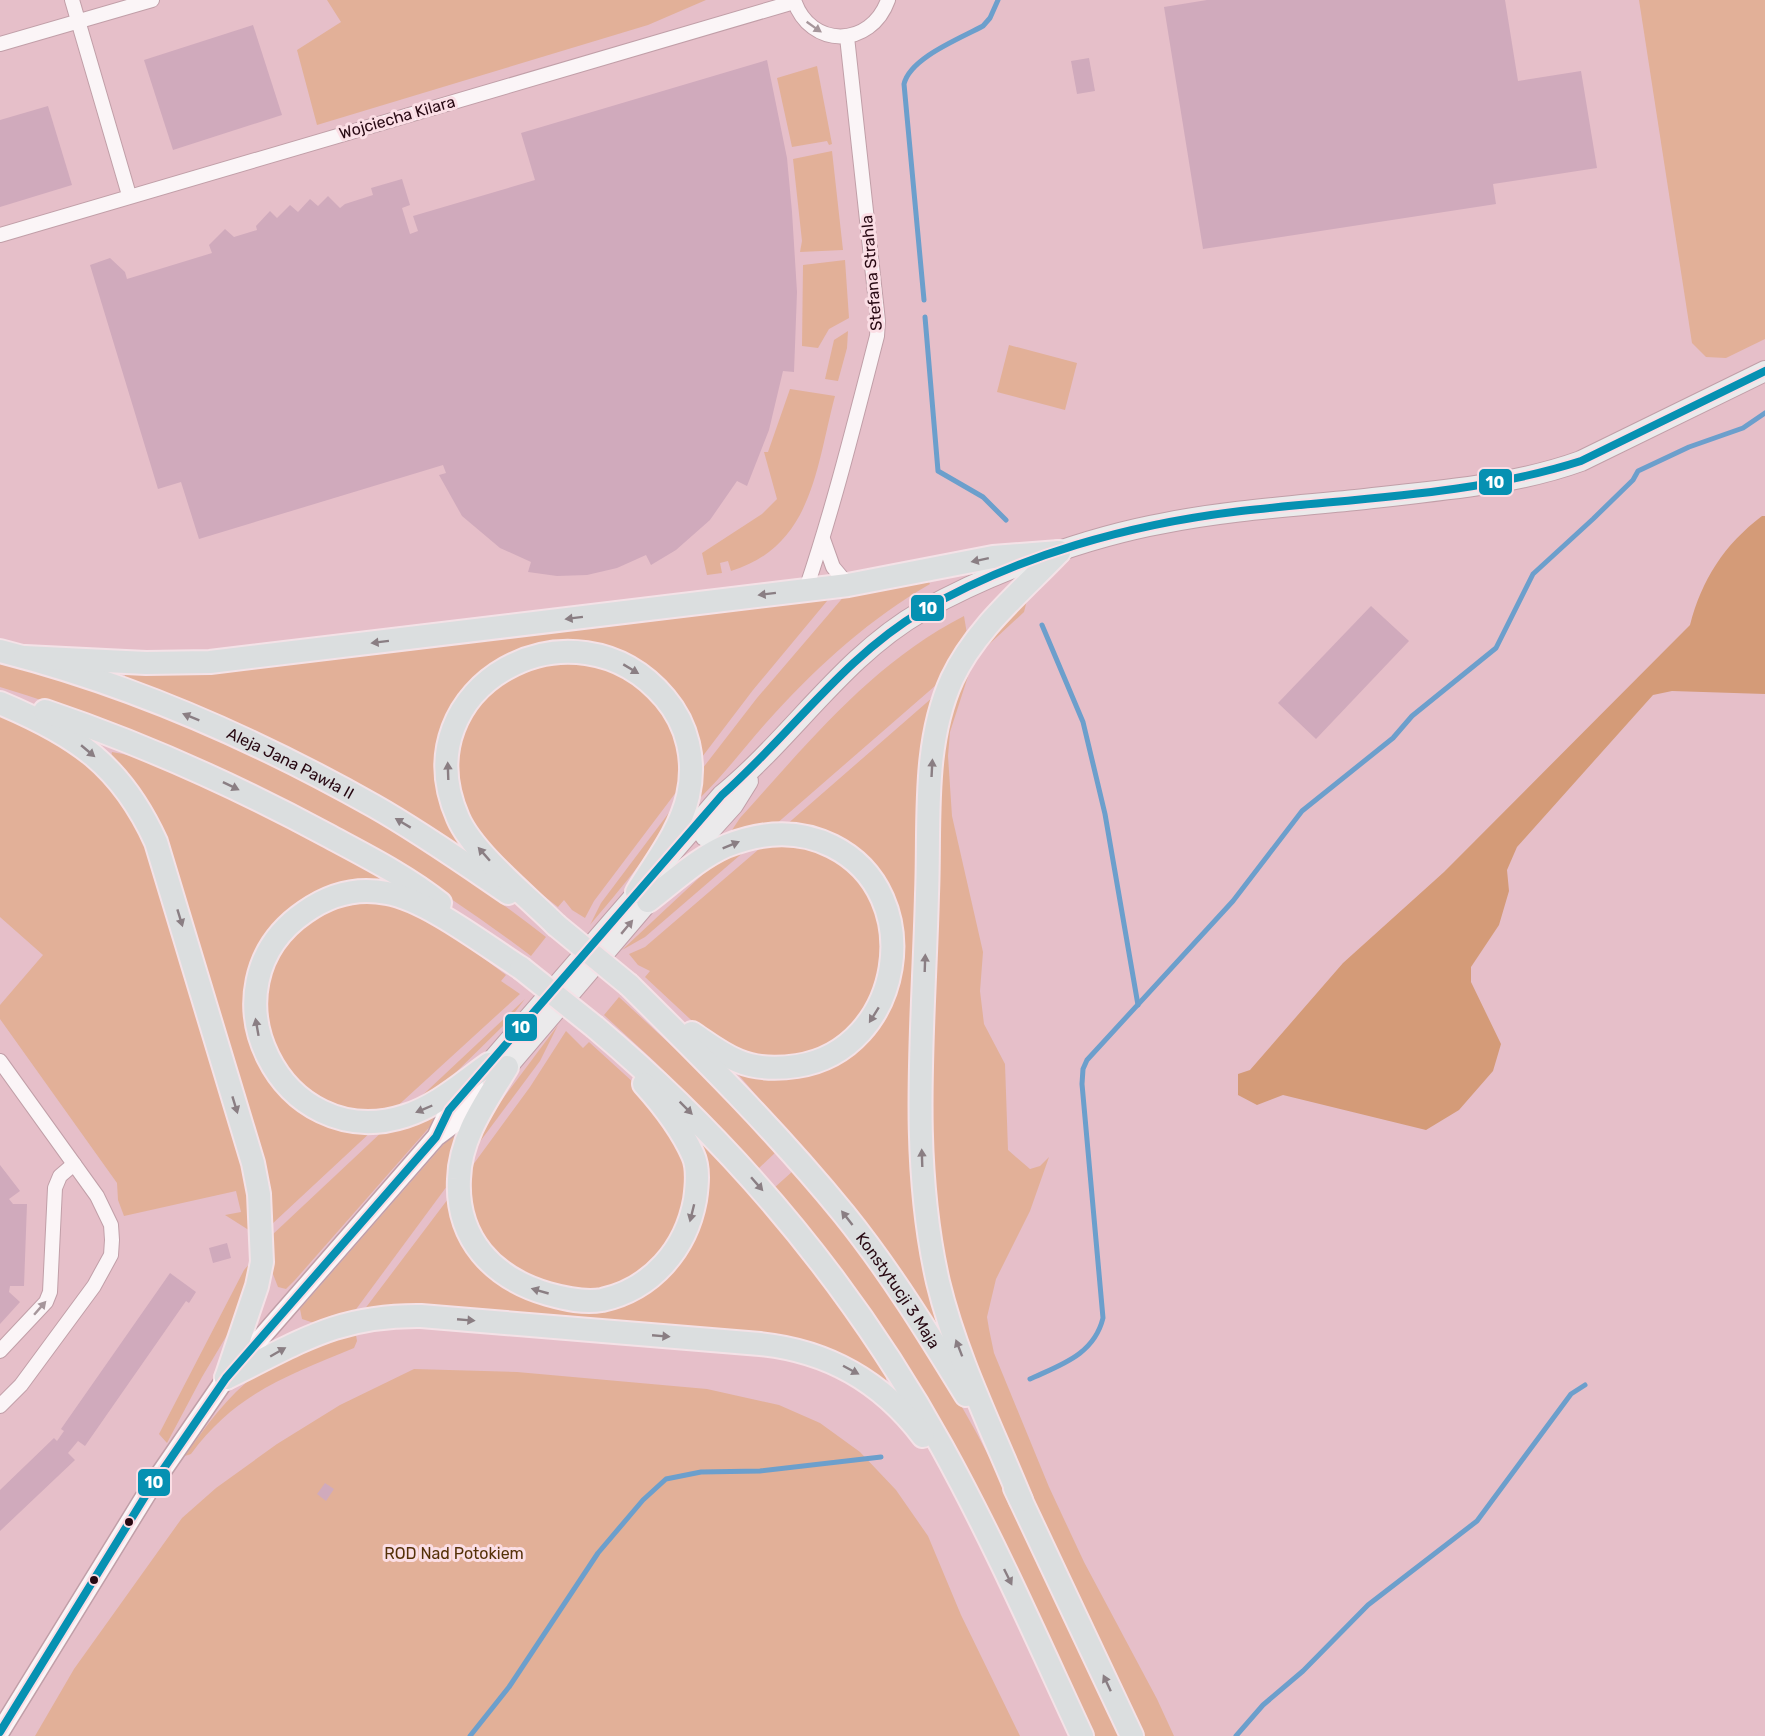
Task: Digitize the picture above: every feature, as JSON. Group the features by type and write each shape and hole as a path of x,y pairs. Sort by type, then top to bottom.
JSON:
{"main road":[{"path":"595,1027 660,1102 693,1155 694,1205 679,1246 660,1269 626,1291 587,1301 529,1288 505,1276 495,1268 475,1242 459,1198 462,1155 498,1066 643,896 722,795 757,766 828,688 890,633 945,599 1059,552 1129,530 1167,522 1530,477 1581,461 1765,371"},
{"path":"25,657 134,663 210,662 848,585 993,557 1059,552"},
{"path":"1021,1500 950,1323 936,1272 925,1205 921,1102 931,788 937,722 958,667 986,628 1059,552"},
{"name":"Aleja Jana Pawła II","path":"0,651 25,657 131,693 217,727 294,763 417,832 556,925"},
{"path":"556,925 484,855 458,819 448,788 449,748 461,712 487,680 521,660 566,651 607,657 637,672 655,686 677,715 690,756 691,777 688,797 677,828 643,896"},
{"path":"0,701 82,723 149,750 273,806 426,892 595,1027 692,1113 750,1176 813,1252 896,1371 941,1446 982,1524 1082,1736"},
{"path":"0,701 51,725 89,752 130,794 156,842 253,1163 259,1194 262,1262 257,1286 226,1378"},
{"path":"629,985 723,1054 758,1067 778,1068 818,1061 858,1036 874,1015 889,982 893,934 886,906 866,873 846,855 824,842 782,834 747,839 706,857 643,896"},
{"path":"498,1066 432,1106 404,1117 364,1121 329,1114 295,1094 268,1060 256,1026 255,1001 258,978 274,941 290,924 313,906 332,897 355,891 388,893 418,904 521,968"},
{"name":"Konstytucji 3 Maja","path":"556,925 629,985 731,1086 845,1215 914,1310 971,1403 1021,1500 1132,1736"},
{"path":"226,1378 321,1331 380,1317 421,1317 787,1346 822,1357 852,1370 895,1404 934,1451 982,1524"}],"street":[{"path":"72,0 80,20 129,195"},
{"path":"0,44 152,0"},
{"path":"794,1 808,25 833,36 847,37 874,24 884,11 888,0"},
{"name":"Wojciecha Kilara","path":"0,235 129,195 794,1"},
{"name":"Stefana Strahla","path":"806,590 823,539 874,347 878,321 847,37"},
{"path":"823,539 833,567 848,585"},
{"path":"0,1061 74,1164 105,1210 111,1225 111,1254 94,1286 21,1385 0,1406"},
{"path":"0,1732 149,1490 226,1378 436,1137 450,1110 498,1066"},
{"path":"0,1351 46,1302 50,1292 55,1188 60,1176 74,1164"}],"green space":[{"path":"327,0 706,0 648,25 317,125 297,50 341,22"},
{"path":"1639,0 1765,0 1765,339 1726,358 1706,357 1692,343"},
{"path":"817,66 832,144 829,145 827,141 792,147 777,78"},
{"path":"832,151 843,250 800,252 802,241 793,159"},
{"path":"845,260 849,318 829,329 818,348 802,346 803,265"},
{"path":"848,331 847,348 838,381 825,379 834,340"},
{"path":"1009,345 1077,363 1065,410 997,392"},
{"path":"790,389 835,396 807,501 795,523 779,543 758,559 731,571 728,561 720,563 722,573 707,575 702,553 762,514 777,499 764,452 768,452"},
{"path":"928,580 930,584 887,611 848,642 810,677 698,800 699,773 757,698 846,594"},
{"path":"832,595 753,690 699,761 631,658 598,645 555,643 507,657 454,707 461,846 337,773 264,736 124,677 126,674 193,672"},
{"path":"1027,600 1024,612 984,649 970,670 950,732 948,756 952,816 983,952 980,991 984,1024 1005,1064 1008,1150 1030,1169 1040,1166 1049,1157 1030,1211 996,1279 987,1317 994,1353 1049,1487 1084,1562 1157,1699 1174,1736 1142,1736 1029,1496 973,1364 947,1282 933,1203 929,1091 939,779 942,752 955,695 966,670 994,632"},
{"path":"964,616 967,634 943,679 775,825 730,833 740,818 843,706 900,657 931,635"},
{"path":"0,661 80,686 159,715 256,756 343,801 385,826 467,879 546,937 531,956 407,870 343,832 278,798 142,737 72,710 0,687"},
{"path":"547,661 604,665 642,686 676,731 683,783 594,901 585,918 572,910 564,900 558,907 500,862 477,836 456,784 463,726 493,686"},
{"path":"933,697 913,1091 939,1327 827,1177 737,1073 863,1042 893,901 785,826"},
{"path":"0,713 43,729 100,770 149,846 244,1165 255,1234 225,1215 241,1212 236,1191 124,1216 118,1200 117,1183 0,1019 0,1005 43,955 0,917"},
{"path":"112,752 160,765 212,787 344,855 379,878 379,880 292,910 268,937 264,1069 373,1130 271,1225 267,1193 119,766 111,757"},
{"path":"680,798 675,811 654,845 590,925 601,903"},
{"path":"779,842 821,850 851,870 873,899 885,947 873,1000 840,1039 795,1058 749,1056 704,1032 645,977 650,971 638,965 629,954 645,947 766,843"},
{"path":"746,850 645,937 622,950 715,863 730,853"},
{"path":"343,902 398,902 458,939 506,975 501,981 520,994 392,1111 373,1113 333,1107 285,1071 263,1015 272,962 296,929"},
{"path":"619,997 724,1094 777,1151 758,1169 655,1062 604,1015"},
{"path":"525,999 508,1021 439,1089 412,1105"},
{"path":"558,1025 540,1061 470,1155 483,1125"},
{"path":"566,1031 583,1048 589,1042 634,1083 686,1157 686,1204 663,1254 631,1279 597,1292 559,1288 500,1262 474,1224 467,1173 530,1087"},
{"path":"436,1114 434,1122 295,1280 286,1289 278,1287 271,1269 271,1236 385,1129"},
{"path":"451,1136 457,1137 450,1182 354,1312 314,1323 302,1319 300,1309"},
{"path":"704,1145 774,1220 830,1291 886,1376 886,1383 856,1363 364,1310 451,1195 461,1232 571,1308 667,1274 701,1146"},
{"path":"794,1170 891,1296 956,1397 1014,1507 1122,1736 1092,1736 821,1245 774,1188"},
{"path":"252,1261 239,1315 202,1377 167,1443 159,1434 244,1270"},
{"path":"355,1329 357,1341 354,1348 285,1378 245,1401 208,1433 191,1454 185,1456 226,1402 264,1368 297,1351"},
{"name":"ROD Nad Potokiem","path":"414,1369 517,1372 707,1389 779,1405 820,1423 860,1452 896,1490 928,1536 961,1615 1020,1736 35,1736 74,1669 182,1518 216,1488 277,1444 340,1405"}],"shaded area":[{"path":"1762,516 1765,516 1765,694 1672,691 1653,695 1517,847 1507,870 1509,891 1499,925 1471,967 1471,982 1501,1044 1493,1071 1459,1110 1426,1130 1283,1095 1257,1105 1238,1095 1238,1074 1250,1070 1343,963 1444,872 1690,625 1701,593 1716,564 1736,539"}],"building":[{"path":"1207,0 1505,0 1518,81 1581,71 1597,168 1493,184 1496,204 1203,249 1164,7"},
{"path":"253,25 282,115 173,150 144,60"},
{"path":"1089,58 1095,91 1077,94 1071,61"},
{"path":"767,60 787,158 792,212 797,292 794,372 783,371 769,430 747,486 737,481 710,520 676,550 651,565 646,555 617,568 587,575 557,576 528,572 531,562 500,548 462,516 439,475 446,473 443,465 199,539 181,482 158,489 90,265 110,258 125,272 127,279 212,253 209,245 225,229 234,237 257,230 256,226 270,211 277,218 290,205 298,212 310,199 318,206 328,196 340,208 345,204 373,195 371,188 402,179 410,205 402,208 410,234 418,231 413,216 535,180 521,133"},
{"path":"48,106 72,185 0,207 0,120"},
{"path":"1371,606 1409,641 1316,739 1278,703"},
{"path":"0,1165 20,1191 9,1199 13,1204 27,1204 24,1286 10,1286 9,1292 20,1302 0,1324"},
{"path":"227,1243 231,1258 213,1263 209,1248"},
{"path":"170,1273 196,1292 189,1303 186,1301 85,1446 78,1441 68,1453 75,1460 0,1531 0,1490 54,1438 57,1441 64,1431 61,1429"},
{"path":"325,1483 334,1489 326,1501 317,1494"}],"waterway":[{"path":"924,300 904,84 908,75 925,58 983,26 990,18 998,0"},
{"path":"925,317 938,471 983,497 1006,520"},
{"path":"1030,1379 1064,1363 1084,1350 1099,1331 1103,1318 1082,1084 1083,1069 1087,1060 1233,901 1302,811 1393,738 1412,716 1496,648 1533,574 1633,480 1638,471 1689,447 1743,428 1765,413"},
{"path":"1042,625 1083,722 1105,814 1138,1005"},
{"path":"1236,1736 1263,1705 1303,1671 1368,1605 1477,1521 1571,1394 1585,1385"},
{"path":"470,1736 509,1687 598,1553 643,1500 666,1479 701,1472 760,1471 881,1457"}],"transit line":[{"name":"10","path":"0,1732 149,1490 226,1378 436,1137 449,1110 722,795 842,674 894,630 922,611 997,574 1036,558 1117,534 1158,524 1241,511 1455,489 1539,473 1581,461 1765,371"}]}
